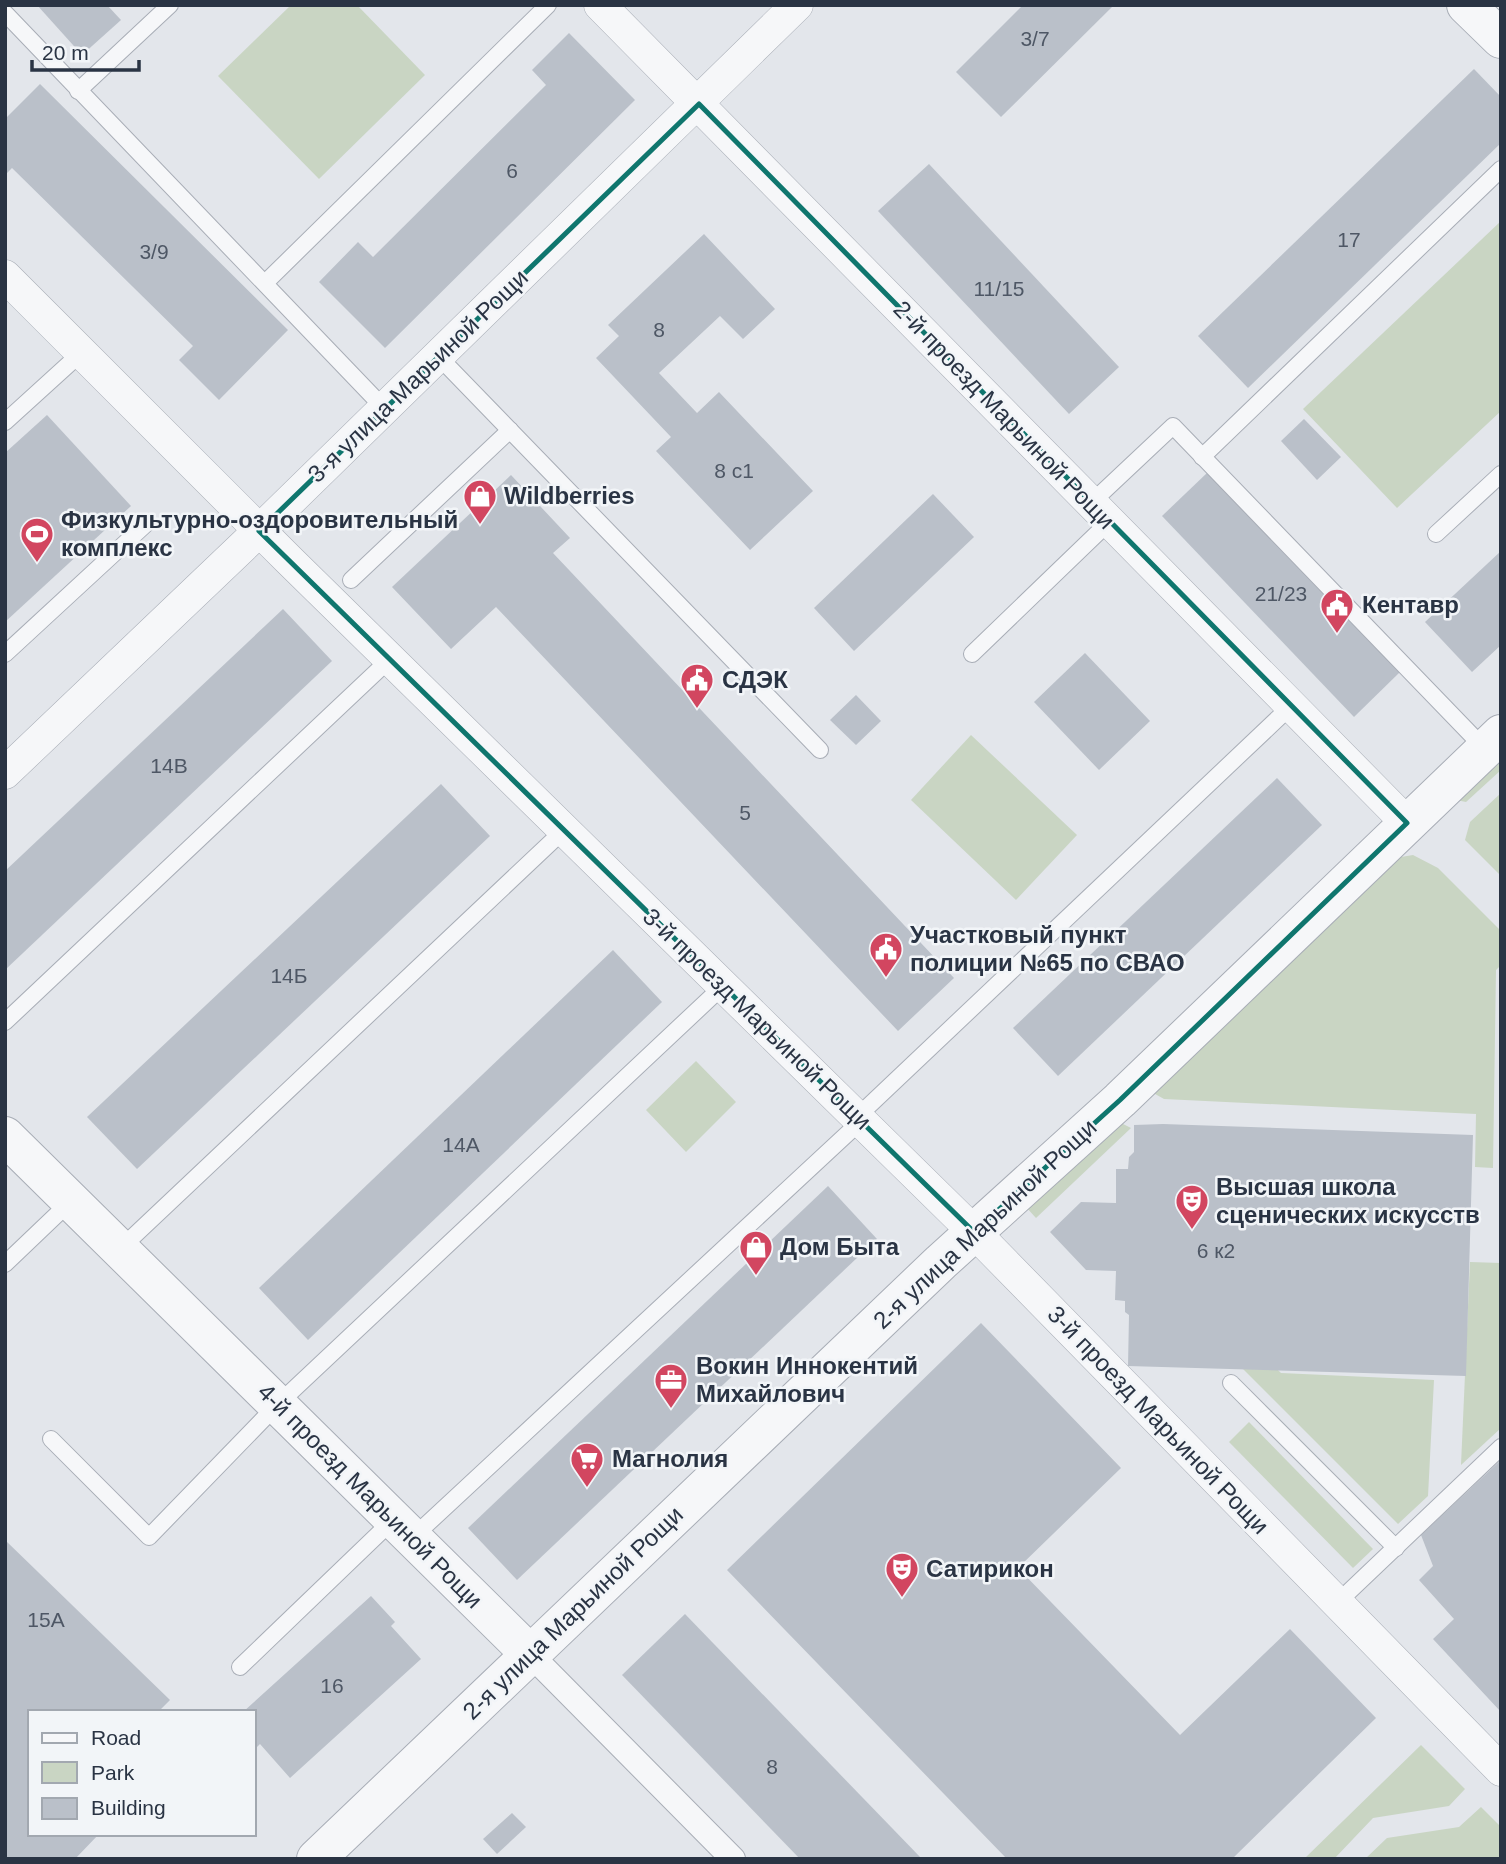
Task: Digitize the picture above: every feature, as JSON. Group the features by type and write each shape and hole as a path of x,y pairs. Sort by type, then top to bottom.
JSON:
{"street":[{"name":"2-й проезд Марьиной Рощи","path":"600,5 1407,823"},
{"name":"3-я улица Марьиной Рощи","path":"5,773 259,531 383,407 699,104 797,5"},
{"path":"1466,5 1501,39"},
{"name":"3-й проезд Марьиной Рощи","path":"5,276 259,531 974,1232 1501,1770"},
{"name":"2-я улица Марьиной Рощи","path":"316,1859 974,1232 1120,1100 1407,823 1434,801 1493,741"},
{"name":"4-й проезд Марьиной Рощи","path":"5,1136 530,1654 733,1859"}],"lane":[{"path":"78,91 170,5"},
{"path":"265,283 548,5"},
{"path":"5,13 383,407"},
{"path":"1202,457 1501,169"},
{"path":"5,422 80,353"},
{"path":"438,356 820,750"},
{"path":"972,654 1100,513 1173,426 1493,741"},
{"path":"351,580 510,430"},
{"path":"1436,534 1501,474"},
{"path":"5,654 147,523"},
{"path":"5,1022 390,659"},
{"path":"240,1667 403,1529 859,1119 1291,706"},
{"path":"120,1249 564,830"},
{"path":"51,1439 149,1537 277,1405 723,985"},
{"path":"5,1264 71,1201"},
{"path":"1231,1383 1396,1548"},
{"path":"1338,1603 1501,1447"}],"highlighted area":[{"path":"699,104 1407,823 1120,1100 974,1232 259,531"}],"green space":[{"path":"291,5 357,5 425,75 319,179 218,76"},
{"path":"1501,221 1501,411 1397,508 1303,409"},
{"path":"971,735 1077,835 1016,900 911,800"},
{"path":"1501,755 1501,770 1466,802 1456,800"},
{"path":"1501,793 1501,876 1465,840 1470,822"},
{"path":"1413,855 1438,868 1501,931 1501,965 1496,970 1493,1168 1475,1167 1476,1114 1164,1099 1148,1090 1401,857"},
{"path":"696,1061 736,1102 686,1152 646,1110"},
{"path":"1121,1123 1131,1128 1036,1218 1026,1207"},
{"path":"1470,1262 1501,1263 1501,1428 1461,1465"},
{"path":"1209,1301 1281,1373 1434,1380 1428,1496 1398,1524 1191,1317"},
{"path":"1249,1422 1373,1549 1353,1568 1229,1442"},
{"path":"1421,1745 1465,1789 1449,1806 1373,1818 1334,1859 1304,1859"},
{"path":"1481,1807 1501,1827 1501,1859 1365,1859 1387,1838 1459,1827"}],"building":[{"path":"37,5 107,5 121,20 82,55"},
{"path":"1023,5 1114,5 1001,117 956,72"},
{"path":"569,33 635,100 385,348 319,282 358,242 373,257 546,85 532,70"},
{"path":"1474,69 1501,97 1501,143 1248,388 1198,336"},
{"path":"40,84 288,330 219,400 179,360 193,346 12,168 5,175 5,119"},
{"path":"929,164 1119,367 1069,414 878,211"},
{"path":"704,234 775,309 743,339 720,316 659,373 697,413 719,392 813,491 750,550 656,451 671,437 596,358 619,336 608,325"},
{"name":"Физкультурно-оздоровительный комплекс","path":"47,415 131,506 5,622 5,453"},
{"path":"1304,419 1341,457 1317,480 1281,441"},
{"path":"1208,472 1400,672 1354,717 1162,516"},
{"path":"511,475 570,538 553,553 954,978 898,1031 496,607 451,649 392,587"},
{"path":"933,494 974,537 854,651 814,608"},
{"path":"1501,551 1501,645 1472,672 1425,622"},
{"path":"283,609 332,661 5,970 5,871"},
{"path":"1085,653 1150,721 1099,770 1034,702"},
{"path":"856,695 881,721 856,745 830,720"},
{"path":"1277,778 1322,825 1058,1076 1013,1028"},
{"path":"441,784 490,836 137,1169 87,1117"},
{"path":"613,950 662,1002 308,1340 259,1288"},
{"path":"1134,1125 1473,1135 1466,1376 1128,1366 1129,1315 1125,1312 1125,1301 1115,1300 1116,1271 1086,1270 1050,1232 1081,1202 1116,1203 1116,1169 1128,1169 1129,1157 1134,1152"},
{"path":"828,1186 877,1239 517,1580 468,1528"},
{"name":"Сатирикон","path":"981,1323 1121,1468 1018,1568 1180,1735 1290,1629 1376,1718 1232,1859 1007,1859 727,1570"},
{"path":"1501,1460 1501,1712 1433,1639 1454,1619 1419,1580 1433,1566 1421,1535"},
{"path":"5,1540 170,1700 160,1710 28,1710 28,1836 97,1836 75,1859 5,1859"},
{"path":"371,1596 395,1622 391,1626 421,1659 290,1778 260,1744 256,1748 256,1710 245,1710"},
{"path":"685,1614 922,1859 800,1859 622,1675"},
{"path":"512,1813 526,1827 497,1854 483,1839"}],"place":[{"name":"Wildberries","path":"480,526"},
{"name":"Физкультурно-оздоровительный комплекс","path":"37,564"},
{"name":"Кентавр","path":"1337,635"},
{"name":"СДЭК","path":"697,710"},
{"name":"Участковый пункт полиции №65 по СВАО","path":"886,979"},
{"name":"Высшая школа сценических искусств","path":"1192,1231"},
{"name":"Дом Быта","path":"756,1277"},
{"name":"Вокин Иннокентий Михайлович","path":"671,1410"},
{"name":"Магнолия","path":"587,1489"},
{"name":"Сатирикон","path":"902,1599"}]}
